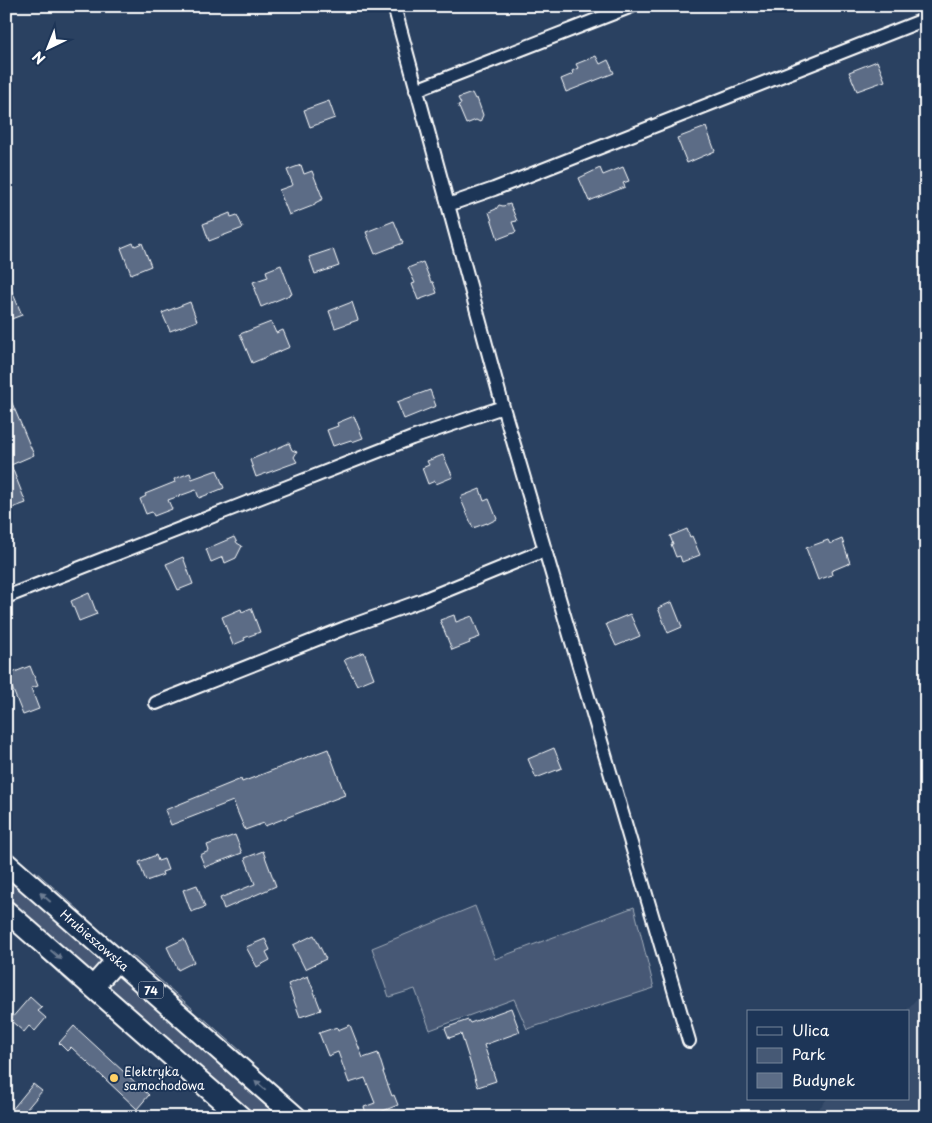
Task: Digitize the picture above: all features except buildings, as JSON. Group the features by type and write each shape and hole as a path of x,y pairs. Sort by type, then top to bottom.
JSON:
{"main road":[{"name":"Hrubieszowska","path":"6,863 296,1117"},
{"path":"6,911 241,1117"},
{"path":"93,987 117,960"}],"street":[{"path":"394,6 503,407 689,1041"},
{"path":"416,90 632,6"},
{"path":"448,205 494,189 926,19"},
{"path":"6,597 412,438 503,407"},
{"path":"156,703 345,628 423,600 545,550"}],"shaded area":[{"path":"926,988 926,1117 812,1117 826,1100 910,1100 910,1010 907,1010"}],"green space":[{"path":"6,871 105,960 96,971 90,971 84,967 6,898"},
{"path":"35,871 79,910 75,910 35,876"},
{"path":"475,906 495,959 634,907 654,988 527,1029 514,999 430,1030 415,989 389,997 372,948"},
{"path":"36,950 76,985 74,987 34,951"},
{"path":"132,955 193,1009 189,1010 131,959"},
{"path":"120,974 286,1117 257,1117 112,991 110,979"},
{"path":"201,1016 242,1052 239,1054 199,1019"}],"place":[{"name":"Elektryka samochodowa","path":"114,1078"}]}
